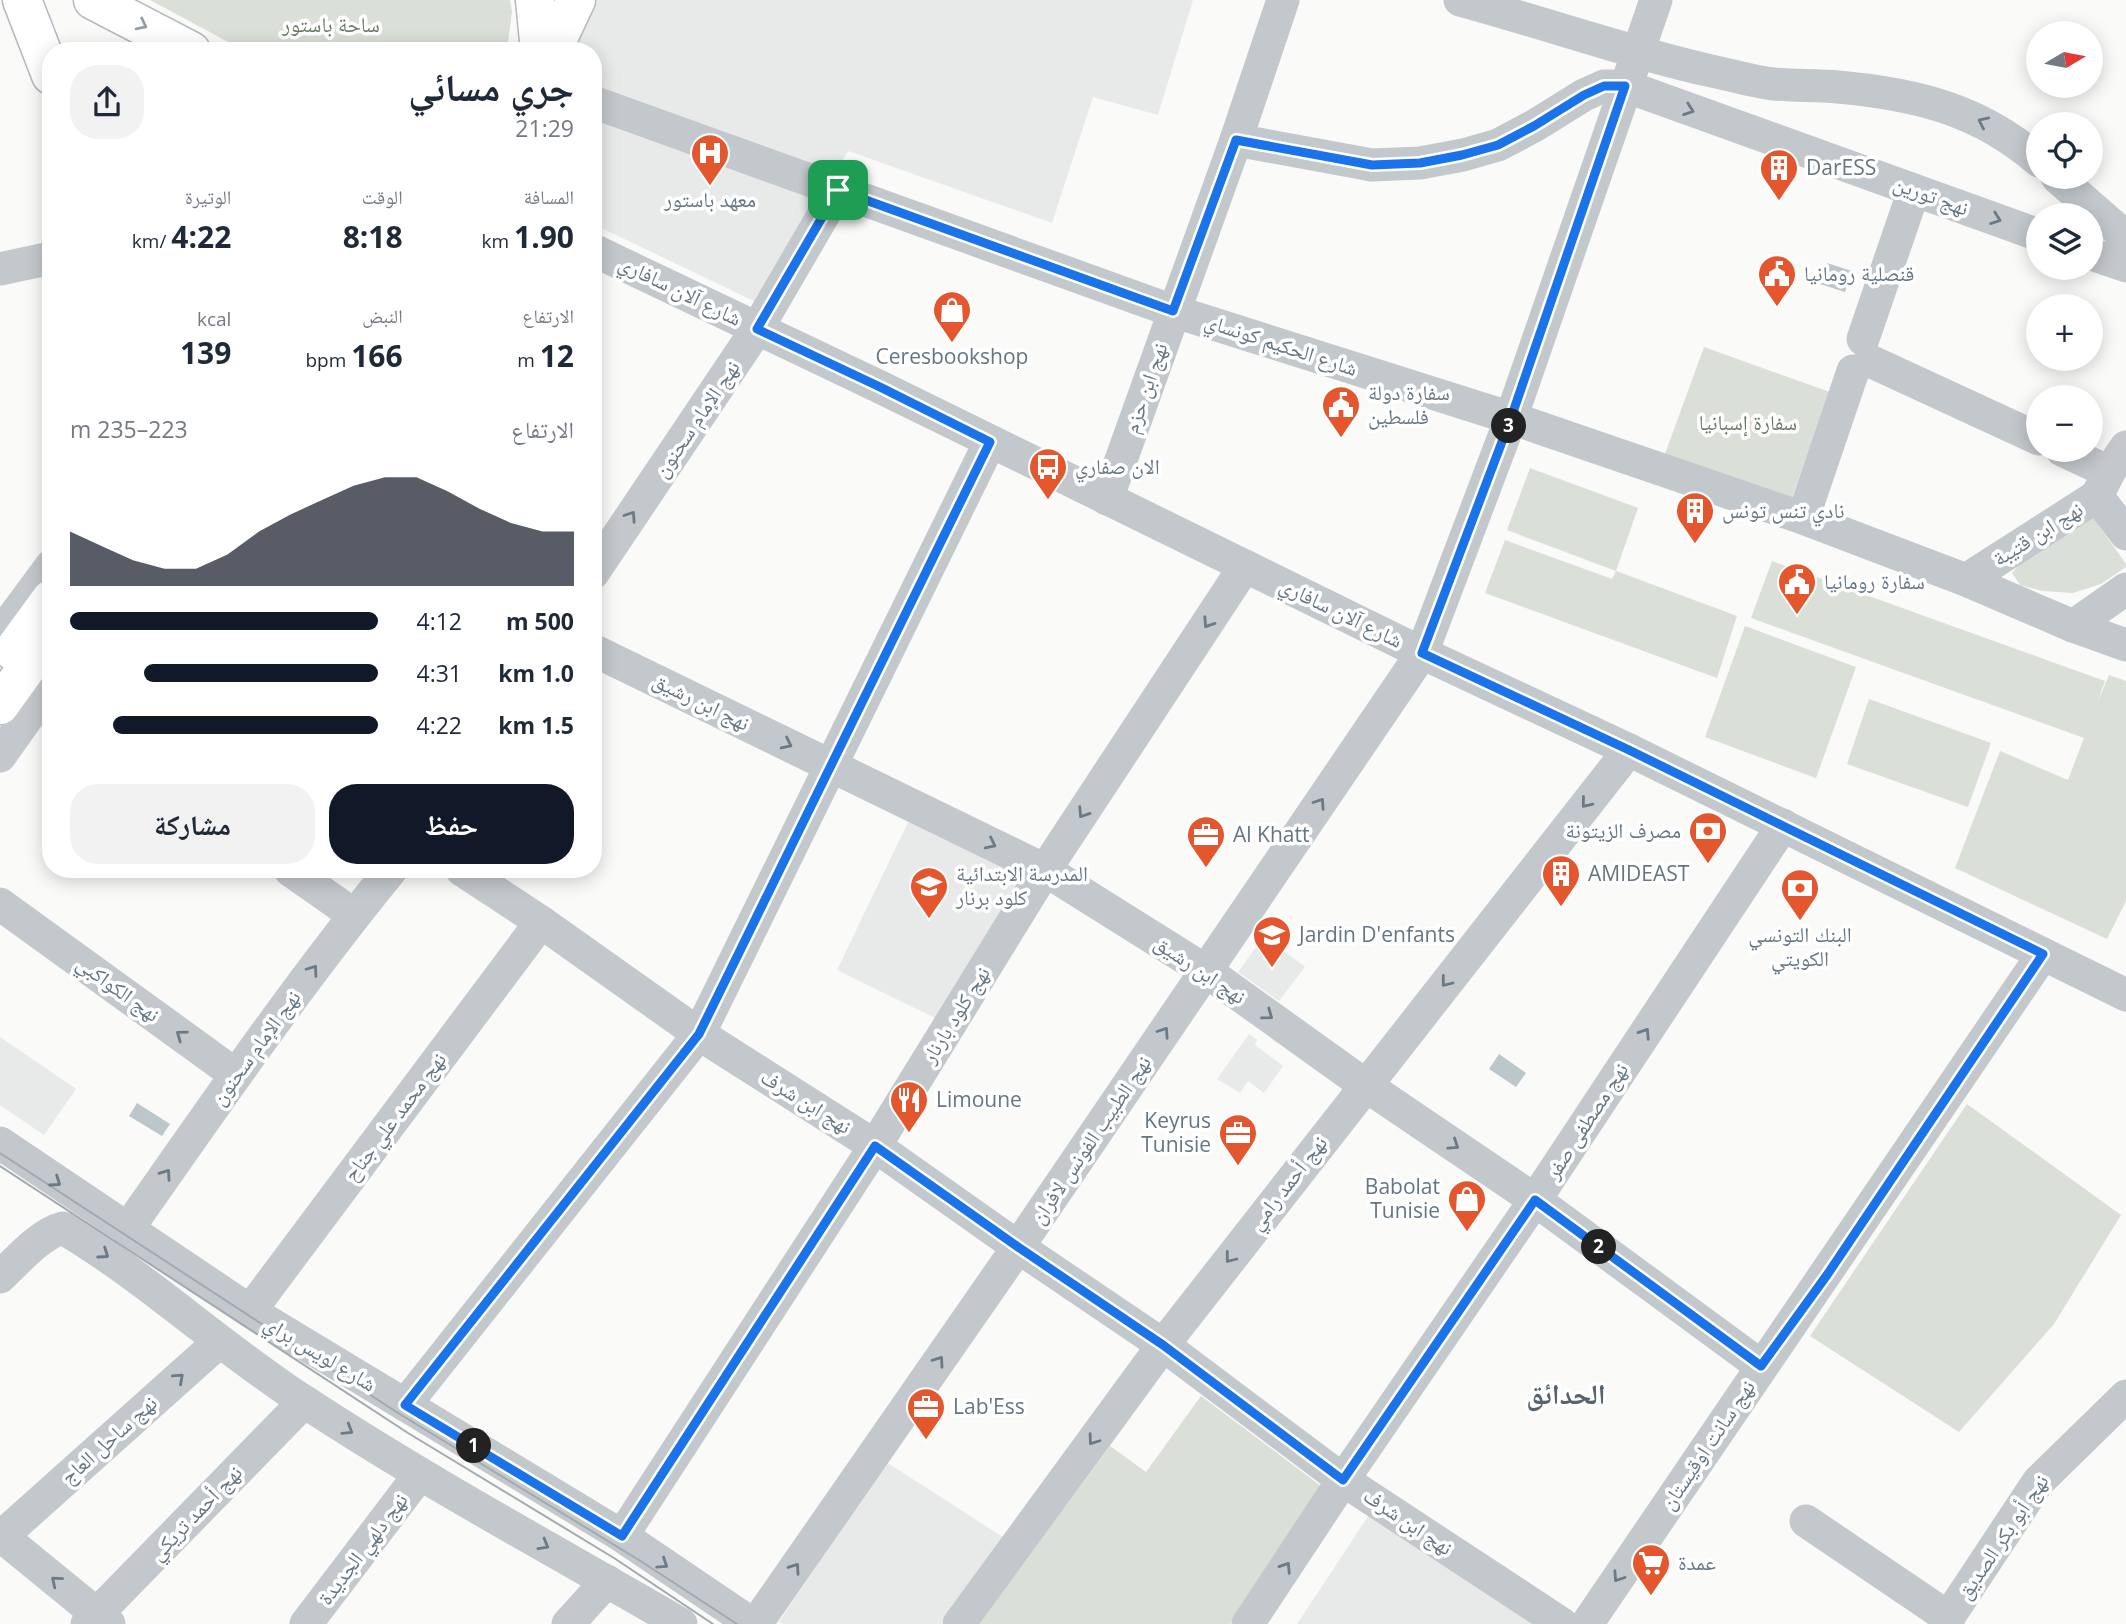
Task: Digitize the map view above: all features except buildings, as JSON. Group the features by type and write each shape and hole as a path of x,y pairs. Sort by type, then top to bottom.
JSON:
{"main road":[{"path":"22,0 42,52"},
{"path":"52,42 53,0"},
{"path":"93,0 174,42"},
{"path":"535,0 539,42"},
{"path":"556,42 576,0"},
{"path":"0,668 42,611"},
{"path":"0,705 42,647"}],"street":[{"name":"نهج ابن حزم","path":"1107,499 1236,140 1283,0"},
{"path":"1460,0 1713,72 1773,84 1900,94 1940,104 1988,124 2026,150"},
{"name":"نهج الطبيب الفونس لافران","path":"754,1624 1018,1247 1422,653 1511,418 1656,0"},
{"path":"1236,140 1372,165 1420,163 1498,145 1584,95 1604,86 1625,86"},
{"name":"نهج تورين","path":"1625,86 2026,230"},
{"name":"شارع الحكيم كونساي","path":"602,105 1173,311 1511,418 1803,518 2126,645"},
{"path":"2071,189 2126,237"},
{"name":"نهج الإمام سحنون","path":"602,560 757,329 838,190"},
{"path":"1803,518 1862,357 1914,190"},
{"name":"شارع آلان سافاري","path":"602,254 1422,653 1629,750 2126,995"},
{"path":"2103,258 2126,266"},
{"path":"0,269 42,260"},
{"path":"1862,357 2026,433"},
{"path":"405,1405 699,1034 990,442"},
{"path":"2089,462 2111,472 2126,534"},
{"name":"نهج ابن قتيبة","path":"1966,580 2111,472"},
{"name":"نهج كلود بارنار","path":"622,1536 875,1146 1045,870 1245,566"},
{"path":"0,635 42,578"},
{"path":"2073,626 2126,589"},
{"name":"نهج ابن رشيق","path":"602,654 1045,870 1206,971 1365,1085 1535,1200 1761,1366"},
{"path":"0,756 42,700"},
{"name":"نهج أحمد رامي","path":"958,1624 1163,1345 1629,750"},
{"name":"نهج مصطفى صفر","path":"1248,1624 1535,1200 1783,825"},
{"path":"301,878 354,915"},
{"name":"نهج الإمام سحنون","path":"127,1230 236,1075 384,878"},
{"name":"نهج ابن شرف","path":"474,878 699,1034 875,1146 1163,1345 1343,1480 1562,1624"},
{"name":"نهج الكواكبي","path":"0,904 236,1075"},
{"name":"نهج محمد علي جناح","path":"250,1311 541,922"},
{"name":"نهج سانت اوقيستان","path":"1587,1624 2043,954"},
{"name":"شارع لويس براي","path":"0,1143 250,1311 622,1536 754,1624"},
{"path":"0,1277 38,1241 63,1228 163,1296 219,1342 304,1402 420,1474 681,1624"},
{"name":"نهج ساحل العاج","path":"1,1536 219,1342"},
{"name":"نهج أحمد تريكي","path":"98,1621 304,1402"},
{"name":"نهج أبو بكر الصديق","path":"1946,1621 2038,1482 2122,1407"},
{"name":"نهج دلهي الجديدة","path":"306,1624 420,1474"},
{"path":"1806,1521 1946,1621"},
{"path":"1,1536 98,1621"},
{"path":"568,1624 607,1581"}],"shaded area":[{"name":"معهد باستور","path":"597,0 1193,0 1158,115 1093,97 1052,223 848,151 758,303 602,228 602,42 578,42"},
{"path":"1827,263 1852,271 1845,292 1820,284"},
{"name":"المدرسة الابتدائية كلود برنار","path":"912,814 1027,871 937,1019 837,970"},
{"name":"Jardin D'enfants","path":"1264,936 1305,967 1279,1001 1238,972"},
{"path":"1249,1034 1257,1040 1255,1045 1283,1066 1264,1093 1248,1081 1240,1093 1217,1079"},
{"path":"0,1037 76,1089 44,1135 0,1105"},
{"path":"1499,1054 1526,1073 1516,1087 1489,1069"},
{"path":"137,1103 170,1124 162,1136 129,1116"},
{"path":"886,1462 1003,1537 941,1624 779,1622"},
{"path":"1371,1512 1537,1624 1297,1624"}],"green space":[{"name":"ساحة باستور","path":"150,0 510,0 512,11 508,42 228,42"},
{"name":"سفارة إسبانيا","path":"1704,347 1830,392 1791,500 1665,454"},
{"path":"1530,468 1638,508 1616,571 1507,530"},
{"path":"2093,517 2126,567 2101,584 2073,593 2043,591 2020,585 2012,573 2032,550"},
{"path":"1505,540 1612,579 1616,571 1737,616 1717,678 1485,593"},
{"path":"1772,561 2105,681 2097,704 2109,675 2126,681 2126,901 2107,939 1955,868 2000,751 2068,780 2084,738 1751,618"},
{"path":"1745,626 1856,667 1816,778 1705,737"},
{"path":"1869,699 1991,743 1968,807 1847,764"},
{"path":"1967,1104 2121,1215 2054,1324 1959,1432 1810,1336"},
{"path":"1201,1396 1321,1486 1230,1624 979,1624 1110,1446 1146,1472"}],"tram line":[{"path":"0,1153 398,1413 639,1560 737,1624"},
{"path":"0,1166 408,1433 614,1558 713,1624"}],"place":[{"name":"معهد باستور","path":"710,187"},
{"name":"DarESS","path":"1779,202"},
{"name":"قنصلية رومانيا","path":"1777,308"},
{"name":"Ceresbookshop","path":"952,344"},
{"name":"سفارة دولة فلسطين","path":"1341,439"},
{"name":"الان صفاري","path":"1048,501"},
{"name":"نادي تنس تونس","path":"1695,545"},
{"name":"سفارة رومانيا","path":"1797,616"},
{"name":"مصرف الزيتونة","path":"1708,865"},
{"name":"Al Khatt","path":"1206,869"},
{"name":"AMIDEAST","path":"1561,908"},
{"name":"المدرسة الابتدائية كلود برنار","path":"929,920"},
{"name":"البنك التونسي الكويتي","path":"1800,922"},
{"name":"Jardin D'enfants","path":"1272,969"},
{"name":"Limoune","path":"909,1134"},
{"name":"Keyrus Tunisie","path":"1238,1167"},
{"name":"Babolat Tunisie","path":"1467,1233"},
{"name":"Lab'Ess","path":"926,1441"},
{"name":"عمدة","path":"1651,1597"}],"district":[{"name":"الحدائق","path":"1566,1394"}],"route":[{"path":"1604,86 1625,86 1511,418 1422,653 1629,750 2043,954 1827,1275 1761,1366 1535,1200 1343,1480 1163,1345 875,1146 622,1536 405,1405 699,1034 990,442 757,329 838,190 1173,311 1236,140 1372,165 1420,163 1498,145 1584,95 1604,86"}]}
